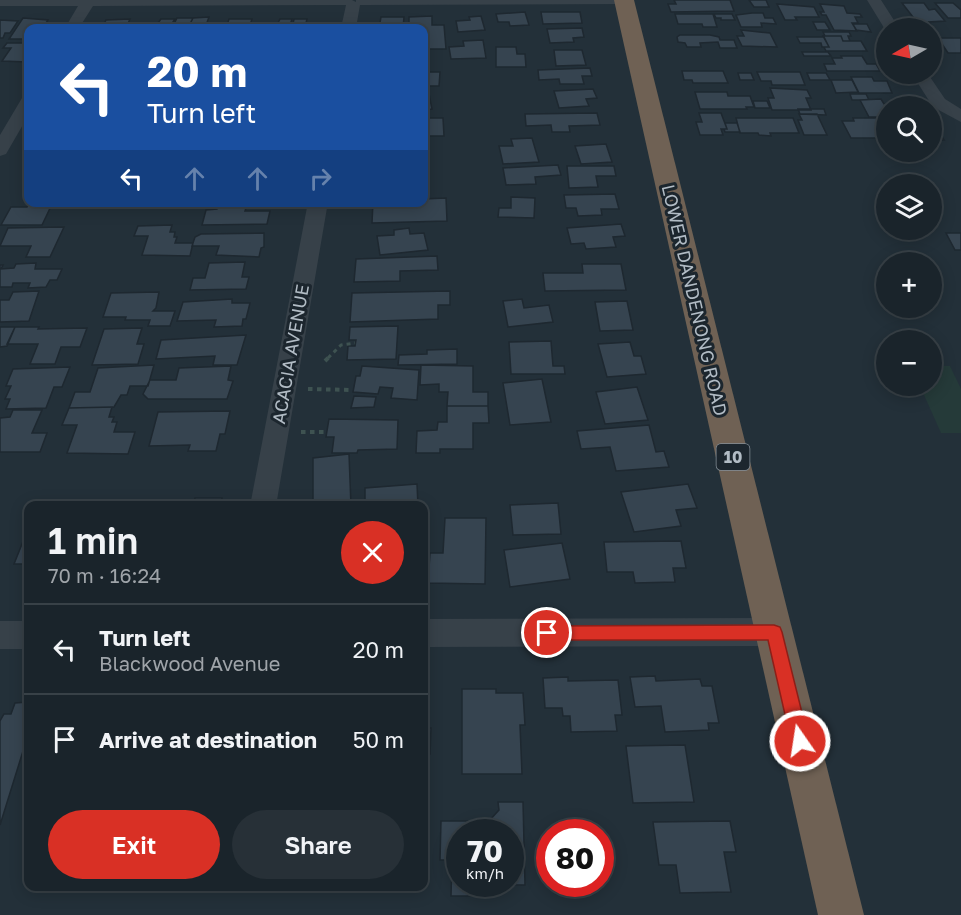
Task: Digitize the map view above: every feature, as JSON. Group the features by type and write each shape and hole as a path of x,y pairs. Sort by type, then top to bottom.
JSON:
{"highway":[{"name":"LOWER DANDENONG ROAD","path":"624,0 841,915"}],"street":[{"path":"0,2 624,0"},
{"path":"874,0 886,18"},
{"path":"74,24 88,2"},
{"path":"350,24 354,2"},
{"path":"927,84 939,103 961,117"},
{"path":"0,150 24,109"},
{"name":"ACACIA AVENUE","path":"264,501 317,207"},
{"path":"428,633 774,632"},
{"path":"0,635 24,635"}],"path":[{"path":"326,361 341,345 355,343"},
{"path":"307,389 353,390"},
{"path":"301,432 327,432"}],"green space":[{"path":"942,366 950,366 961,389 961,433 941,433 924,396 942,396"}],"building":[{"path":"674,0 730,0 734,11 671,12 668,4 676,4"},
{"path":"749,0 766,0 769,7 754,7"},
{"path":"902,3 924,3 929,10 935,9 945,21 942,21 942,18 914,18"},
{"path":"935,3 953,3 961,10 961,18 948,18"},
{"path":"777,4 814,7 819,17 795,17 797,20 785,20"},
{"path":"820,4 844,6 847,13 860,14 862,17 855,17 858,23 852,23 857,31 834,30 826,15 820,12 824,12"},
{"path":"525,12 529,25 510,26 509,22 498,22 496,14"},
{"path":"541,12 580,12 582,23 543,24"},
{"path":"763,13 765,18 773,18 776,24 761,23 762,27 741,27 736,15"},
{"path":"675,14 713,14 717,27 703,27 702,24 678,24"},
{"path":"714,14 732,14 735,20 721,20"},
{"path":"432,16 432,25 444,25 446,49 428,49 428,24 409,24 409,17"},
{"path":"481,16 485,30 458,32 456,21"},
{"path":"209,17 206,24 190,24 193,18"},
{"path":"381,17 404,17 403,24 380,24"},
{"path":"23,18 48,20 46,23 52,23 24,24 24,39 9,39"},
{"path":"177,18 193,18 190,24 174,24"},
{"path":"130,19 128,24 104,24 106,20"},
{"path":"161,19 175,19 172,24 145,24 158,23"},
{"path":"229,19 252,19 250,24 227,24"},
{"path":"280,19 292,19 290,24 265,24 278,23"},
{"path":"294,19 307,19 306,23 322,23 322,24 293,24"},
{"path":"0,20 18,21 10,33 5,33 3,38 0,38"},
{"path":"813,22 825,22 830,30 817,30"},
{"path":"853,24 867,24 871,32 856,30"},
{"path":"582,28 584,37 573,38 574,42 550,43 547,29"},
{"path":"741,30 770,33 777,47 742,46 737,36 744,36"},
{"path":"823,32 849,32 850,41 843,41 841,36 825,36"},
{"path":"680,35 710,35 719,37 720,40 734,40 737,48 720,48 718,42 700,43 701,47 687,47 685,43 678,42 677,37"},
{"path":"823,36 841,36 843,41 861,41 867,51 826,51 824,47 829,47"},
{"path":"797,37 824,37 829,47 822,47 821,43 800,43"},
{"path":"942,38 961,38 961,53 948,53 942,44"},
{"path":"483,40 486,58 451,59 449,47 464,46 463,41"},
{"path":"7,43 24,43 24,62 2,61 11,48 3,48"},
{"path":"496,47 516,47 517,54 525,54 526,67 496,67"},
{"path":"554,50 582,50 586,65 556,66"},
{"path":"802,52 828,52 831,56 804,56"},
{"path":"841,56 862,56 867,64 876,64 876,71 827,71 824,64 835,64 832,58 842,58"},
{"path":"590,68 592,76 582,76 584,84 560,84 559,79 539,80 538,70"},
{"path":"682,71 723,71 728,83 693,83 692,80 684,80"},
{"path":"428,72 440,72 439,86 428,86"},
{"path":"757,72 800,72 805,85 772,85 771,81 761,81"},
{"path":"738,73 751,73 754,80 740,80"},
{"path":"807,73 826,73 830,80 810,80"},
{"path":"851,77 872,77 876,84 888,84 892,93 859,93"},
{"path":"831,80 852,80 858,92 836,93"},
{"path":"770,88 807,90 811,98 806,98 811,110 772,110 768,98 774,98"},
{"path":"593,89 597,98 586,99 589,106 559,108 554,91"},
{"path":"695,92 727,92 728,96 750,96 754,107 700,109"},
{"path":"428,94 429,94 432,109 428,109"},
{"path":"850,94 866,94 869,100 852,100"},
{"path":"876,99 876,117 869,117 860,100"},
{"path":"753,101 767,101 770,108 755,108"},
{"path":"798,109 824,109 826,115 800,114"},
{"path":"597,113 600,125 569,126 570,132 552,132 551,125 526,126 525,114"},
{"path":"699,113 721,113 727,129 721,129 723,135 700,135 696,122 702,122"},
{"path":"799,114 817,114 827,135 804,135 798,120 802,120"},
{"path":"428,118 443,118 444,136 428,136"},
{"path":"736,118 793,118 799,133 770,133 771,136 740,133"},
{"path":"853,118 876,118 876,138 851,138 842,121 854,121"},
{"path":"725,123 737,123 740,132 725,132 724,129 727,129"},
{"path":"532,138 539,162 503,164 499,146 513,146 511,139"},
{"path":"606,144 612,162 581,164 575,146"},
{"path":"558,165 561,175 535,177 536,184 506,185 503,168"},
{"path":"567,166 614,166 616,176 596,176 598,187 569,188"},
{"path":"615,194 619,209 601,209 602,215 578,216 576,208 566,208 564,195"},
{"path":"511,197 535,198 534,218 498,217 499,208 511,208"},
{"path":"446,198 447,221 372,223 373,207 428,207 428,199"},
{"path":"11,207 51,207 42,225 1,225"},
{"path":"164,207 200,207 200,208"},
{"path":"217,207 246,207 245,211 270,211 267,224 202,225 206,210 217,209"},
{"path":"621,224 625,236 613,237 616,247 586,249 584,243 571,244 567,228"},
{"path":"172,225 170,232 175,232 174,237 177,237 175,243 193,243 190,256 142,255 148,236 134,236 138,226"},
{"path":"64,227 50,257 26,257 31,246 0,246 8,228"},
{"path":"409,228 410,234 424,233 428,250 380,255 377,236 394,235 394,230"},
{"path":"264,233 264,247 261,248 259,257 216,255 219,246 192,246 195,237 201,234"},
{"path":"946,233 961,233 961,250 955,250"},
{"path":"437,256 438,270 400,271 400,281 354,282 356,259"},
{"path":"245,262 242,277 249,277 246,289 190,290 193,278 205,278 209,263"},
{"path":"36,263 35,269 62,269 57,280 50,280 46,287 28,288 30,283 13,283 12,287 0,287 0,265 3,265 1,269 14,268 16,264"},
{"path":"582,264 621,264 626,290 545,291 543,273 583,273"},
{"path":"39,291 29,321 0,322 0,300 9,300 13,292"},
{"path":"450,291 450,305 438,305 438,319 350,322 352,293"},
{"path":"159,292 156,308 153,311 175,311 170,326 148,326 150,320 103,317 111,293"},
{"path":"232,299 232,303 250,303 242,326 214,327 216,320 177,321 183,302"},
{"path":"522,299 524,308 549,305 553,322 508,327 503,301"},
{"path":"627,301 633,330 600,331 595,302"},
{"path":"398,326 396,359 347,360 348,346 355,346 356,340 349,340 350,327"},
{"path":"0,327 15,327 7,346 0,347"},
{"path":"15,327 87,328 80,347 61,347 55,364 30,364 38,344 7,344"},
{"path":"142,328 137,344 144,344 138,364 92,365 104,329"},
{"path":"246,335 237,365 213,365 215,356 156,359 161,340"},
{"path":"551,341 553,366 564,366 565,374 511,374 509,342"},
{"path":"630,342 634,356 641,356 646,374 607,377 598,344"},
{"path":"457,349 457,364 398,365 399,355 427,354 427,350"},
{"path":"154,365 148,386 130,386 127,395 121,395 114,407 69,408 75,392 90,392 98,368"},
{"path":"421,365 473,366 473,392 488,392 488,406 447,406 448,392 439,392 439,384 420,385"},
{"path":"231,366 228,380 233,381 227,399 148,399 143,394 150,380 176,380 179,368"},
{"path":"362,366 419,370 417,400 391,398 393,388 380,387 378,394 353,392 356,376 360,376"},
{"path":"70,367 62,387 54,387 46,408 6,409 10,399 5,399 11,386 6,386 13,369"},
{"path":"542,379 551,422 510,425 503,383"},
{"path":"637,387 648,420 605,424 596,392"},
{"path":"354,396 376,397 374,407 351,408"},
{"path":"447,406 488,406 489,423 473,423 473,449 440,449 440,453 416,453 417,431 437,430 438,422 447,422"},
{"path":"112,407 109,417 114,417 112,422 117,422 114,432 135,432 128,454 67,453 77,425 62,425 69,408"},
{"path":"13,410 42,410 32,433 47,433 40,452 0,452 0,418 10,417"},
{"path":"230,411 225,434 220,434 216,451 188,451 190,445 149,446 158,412"},
{"path":"329,419 398,420 397,449 332,453 334,437 326,437"},
{"path":"649,425 656,452 664,451 669,467 616,471 610,447 581,449 577,431"},
{"path":"349,454 351,501 313,501 313,458"},
{"path":"417,484 418,501 365,501 365,488"},
{"path":"688,484 697,508 676,510 681,526 634,532 621,492"},
{"path":"195,498 222,498 222,501 194,501"},
{"path":"558,503 561,534 513,535 510,505"},
{"path":"445,518 486,518 485,584 428,583 430,553 443,553"},
{"path":"24,539 24,564 14,564"},
{"path":"681,541 686,568 673,568 675,582 635,583 633,572 607,572 604,542"},
{"path":"562,543 570,579 510,587 504,550"},
{"path":"655,676 656,681 700,679 702,686 712,686 719,723 708,723 709,730 665,732 661,706 635,707 630,677"},
{"path":"568,677 568,681 618,680 622,715 615,715 617,731 571,732 570,716 563,716 562,708 545,708 543,678"},
{"path":"462,689 496,689 496,693 523,693 525,725 520,725 522,774 462,774"},
{"path":"24,702 24,748 0,825 0,721 4,714 11,714 15,703"},
{"path":"428,728 431,728 430,754 428,754"},
{"path":"685,745 694,802 633,803 626,746"},
{"path":"498,802 523,802 523,819 491,819 499,810"},
{"path":"441,821 446,821 446,860 440,860"},
{"path":"730,821 736,852 724,852 731,892 680,893 676,865 659,865 653,822"}],"route":[{"path":"547,633 774,632 800,741"}]}
